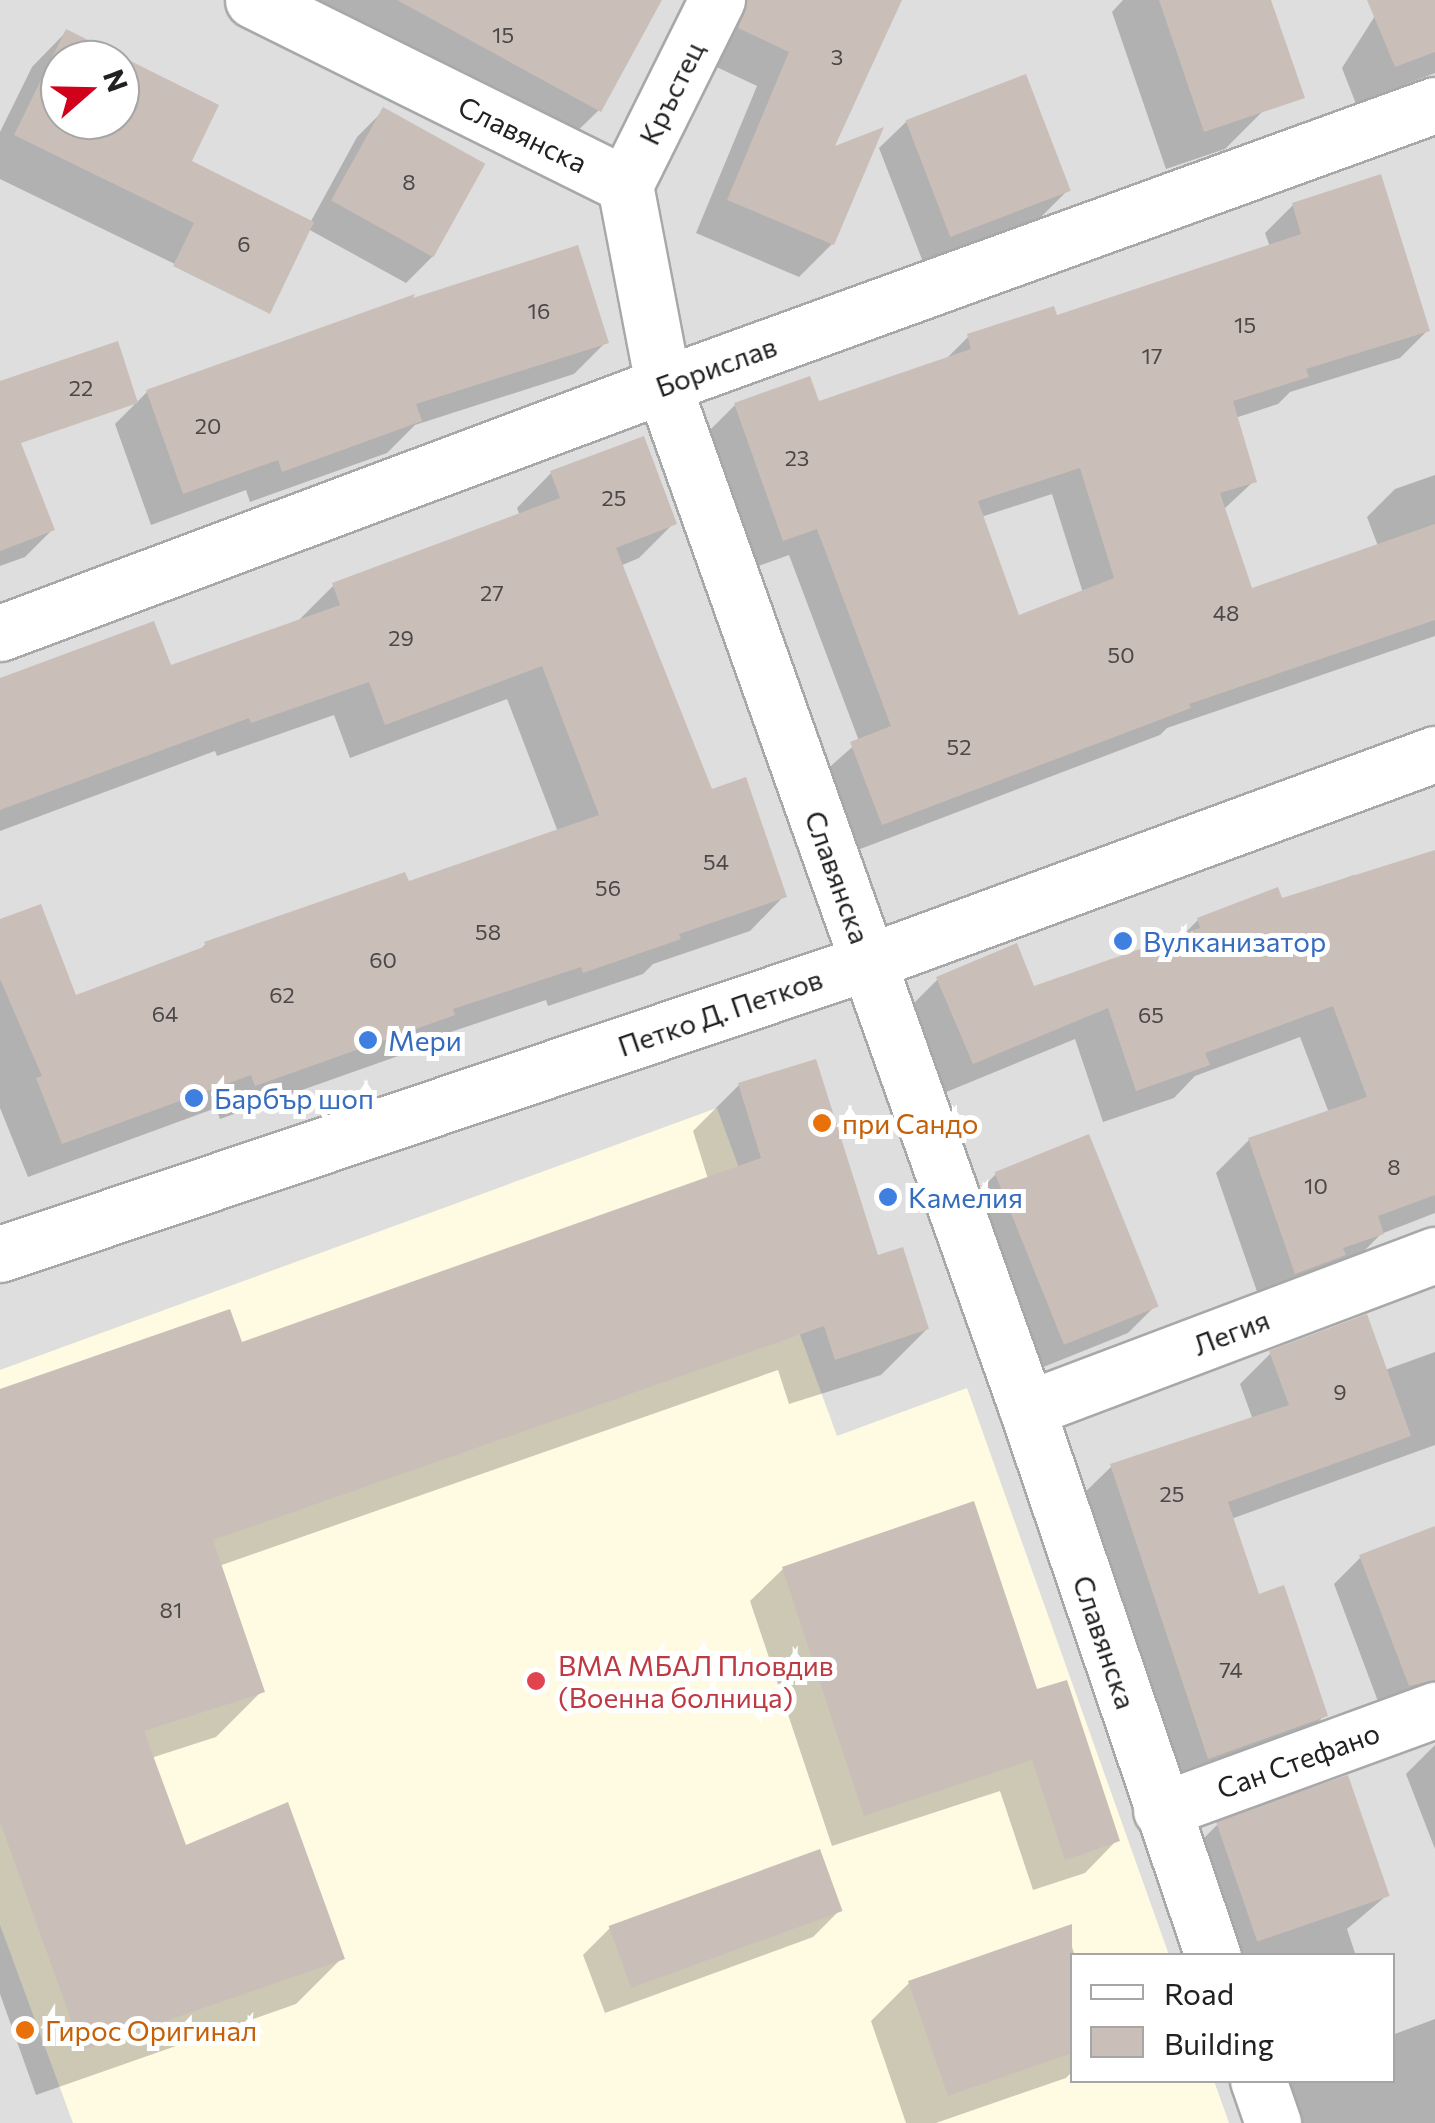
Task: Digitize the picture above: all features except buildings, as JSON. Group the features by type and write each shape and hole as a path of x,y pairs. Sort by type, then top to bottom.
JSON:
{"street":[{"name":"Славянска","path":"253,0 625,185 663,385 1027,1410 1213,1953"},
{"name":"Кръстец","path":"625,185 717,0"},
{"name":"Борислав","path":"0,633 663,385 1435,106"},
{"name":"Петко Д. Петков","path":"0,1254 868,962 1435,754"},
{"name":"Легия","path":"1027,1410 1435,1255"},
{"name":"Сан Стефано","path":"1162,1810 1435,1710"},
{"path":"1259,2083 1273,2123"}],"shaded area":[{"path":"0,0 1435,0 1435,2123 0,2123"},
{"name":"ВМА МБАЛ Пловдив (Военна болница)","path":"717,1108 837,1436 967,1388 1168,1953 1070,1953 1070,2083 1215,2083 1229,2123 73,2123 0,1925 0,1370"}],"place":[{"name":"Вулканизатор","path":"1123,941"},
{"name":"Мери","path":"368,1040"},
{"name":"Барбър шоп","path":"194,1098"},
{"name":"при Сандо","path":"822,1123"},
{"name":"Камелия","path":"888,1197"},
{"name":"ВМА МБАЛ Пловдив (Военна болница)","path":"536,1681"},
{"name":"Гирос Оригинал","path":"25,2030"}]}
